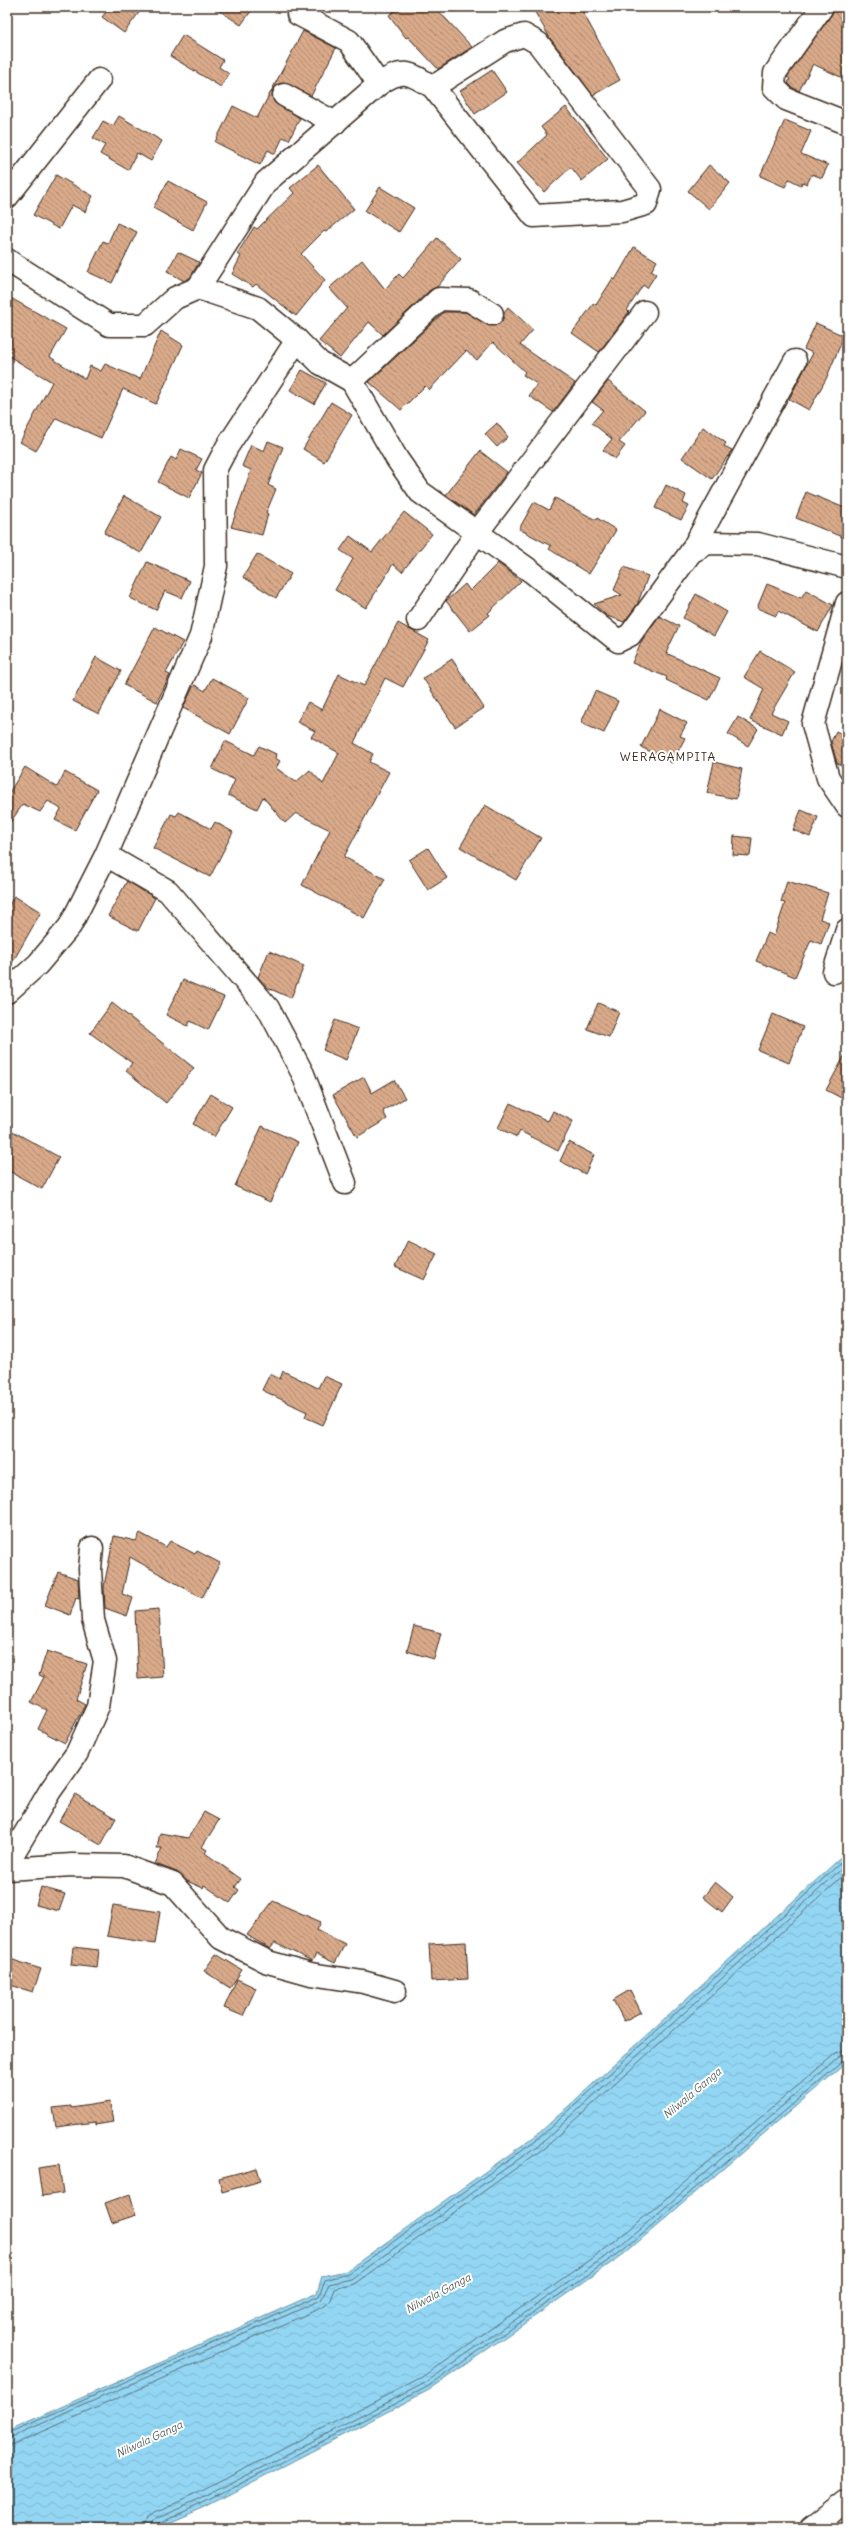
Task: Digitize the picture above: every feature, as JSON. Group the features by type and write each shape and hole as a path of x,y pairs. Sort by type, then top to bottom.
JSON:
{"street":[{"path":"817,12 775,73 774,87 786,99 847,123"},
{"path":"298,14 349,41 379,84"},
{"path":"7,260 109,325 145,325 175,298 198,288 266,182 379,84 392,75 410,72 433,87 534,216 622,211 646,204 650,189 538,43 524,36 505,41 433,87"},
{"path":"7,197 99,80"},
{"path":"284,95 335,123"},
{"path":"198,288 258,308 297,340 320,363 352,381 397,459 420,492 476,534 532,572 618,640 630,636 691,552 795,361"},
{"path":"352,381 438,299 469,300 492,314"},
{"path":"418,620 476,534 645,312"},
{"path":"7,992 38,964 70,926 106,855 201,636 216,566 215,470 227,447 297,340"},
{"path":"691,552 708,543 758,544 847,567"},
{"path":"847,603 812,724 828,778 847,806"},
{"path":"106,855 168,891 268,1008 303,1074 345,1183"},
{"path":"834,972 847,930"},
{"path":"7,1864 50,1791 77,1753 98,1706 105,1661 93,1620 90,1569 92,1548"},
{"path":"7,1868 72,1865 124,1866 173,1884 220,1938 268,1962 312,1974 363,1982 395,1991"},
{"path":"811,2528 847,2500"}],"water":[{"name":"Nilwala Ganga","path":"847,1852 847,2062 624,2254 429,2390 203,2508 156,2528 7,2528 7,2431 317,2293 322,2276 346,2271 538,2134"}],"building":[{"path":"110,7 143,7 124,33 102,17"},
{"path":"214,7 254,7 241,25"},
{"path":"400,7 435,7 472,47 438,69 408,37 406,38 389,15"},
{"path":"532,7 580,7 620,80 593,95 550,38"},
{"path":"834,7 847,7 847,80 813,64 799,91 788,83 790,79 787,77 832,14"},
{"path":"303,31 336,48 311,96 284,83 278,84 273,89 274,102 300,118 289,140 283,137 275,154 268,150 260,165 215,142 233,106 257,118"},
{"path":"183,35 223,60 219,67 229,74 221,87 170,56"},
{"path":"492,70 507,92 475,114 460,91"},
{"path":"566,107 608,159 582,181 571,167 544,192 517,163 547,135 541,127"},
{"path":"119,116 162,141 151,161 137,153 128,170 100,154 105,145 93,138 103,121 113,126"},
{"path":"785,120 811,131 801,154 828,165 822,178 812,174 807,184 802,182 801,185 789,179 785,187 760,176"},
{"path":"318,165 354,209 326,232 324,231 301,254 325,280 296,316 256,284 253,287 232,274 241,256 237,254 254,227 257,229 294,193 290,188"},
{"path":"709,165 730,183 709,209 688,191"},
{"path":"56,175 93,196 85,212 72,205 59,229 33,215"},
{"path":"168,181 207,202 193,230 153,208"},
{"path":"380,187 414,208 399,232 365,211"},
{"path":"117,223 137,232 112,283 88,272 103,241 108,243"},
{"path":"437,238 461,259 437,287 430,290 383,335 369,322 340,358 319,341 347,308 329,288 362,260 385,289 399,274 403,278"},
{"path":"634,247 657,261 651,271 656,274 647,288 643,285 627,310 629,312 599,352 572,333 594,303 596,305 613,278 615,280"},
{"path":"178,252 199,262 190,278 184,281 167,271"},
{"path":"7,296 66,329 50,357 85,379 90,366 101,371 105,364 140,379 161,331 183,345 156,404 123,389 101,438 56,418 36,451 20,442 52,382 7,355"},
{"path":"508,307 533,330 520,345 575,383 553,412 529,396 537,384 523,375 525,372 493,342 477,360 466,351 429,390 425,386 401,410 369,382 444,312 465,312 492,326 502,321 504,312"},
{"path":"816,323 844,336 826,379 809,410 789,399 813,353 804,349"},
{"path":"302,370 326,383 314,404 290,390"},
{"path":"608,381 645,411 619,442 625,446 615,459 603,450 612,439 592,423 603,410 592,402"},
{"path":"331,402 352,415 324,462 303,449"},
{"path":"497,423 508,437 497,447 485,434"},
{"path":"703,427 726,443 724,446 732,450 712,479 682,458"},
{"path":"268,441 283,447 268,485 276,489 266,513 268,514 262,535 231,527 251,470 242,466 251,445 264,451"},
{"path":"181,449 202,459 196,470 202,473 189,498 158,482 171,457 176,460"},
{"path":"480,451 507,472 474,515 446,495"},
{"path":"666,485 686,495 683,503 689,506 681,520 655,508"},
{"path":"806,492 847,509 847,539 796,518"},
{"path":"124,496 161,517 141,553 104,533"},
{"path":"555,498 596,520 597,518 616,530 589,574 549,549 551,546 519,529 534,502 549,510"},
{"path":"404,512 432,534 402,572 393,564 366,608 335,590 353,559 340,550 350,536 372,552"},
{"path":"257,554 291,574 276,598 243,577"},
{"path":"147,562 190,581 182,598 165,591 156,610 130,598"},
{"path":"498,563 521,581 488,613 490,615 470,631 446,601 465,584 470,591"},
{"path":"624,567 648,576 637,605 624,622 607,616 594,604 622,595 614,590"},
{"path":"767,584 801,598 806,590 833,605 818,632 778,611 776,616 757,608"},
{"path":"696,594 727,612 714,636 683,618"},
{"path":"659,616 679,626 666,653 720,678 709,700 666,680 667,677 632,663 641,642"},
{"path":"398,623 429,640 403,687 385,678 354,743 373,754 369,762 389,772 344,857 385,879 364,918 302,885 330,830 296,813 285,823 263,797 257,809 228,795 235,780 212,769 225,741 254,755 259,746 276,754 275,758 280,761 276,768 296,782 310,770 323,784 339,753 311,737 315,731 297,722 308,702 322,710 339,674 364,686"},
{"path":"155,627 183,642 166,673 170,675 157,702 124,685"},
{"path":"760,651 795,672 771,713 788,721 782,734 750,720 764,689 744,677"},
{"path":"96,657 121,671 99,714 73,701"},
{"path":"452,659 484,708 455,727 423,678"},
{"path":"212,678 249,698 230,734 183,708 193,687 195,685 205,691"},
{"path":"595,691 618,701 604,733 581,723"},
{"path":"660,709 687,723 680,736 685,738 672,763 641,747"},
{"path":"738,717 758,729 748,746 728,734"},
{"path":"836,731 847,737 847,768 837,763 831,742"},
{"path":"714,762 742,769 736,799 707,793"},
{"path":"25,767 57,787 65,772 97,790 75,830 55,820 61,809 48,801 40,812 23,804 7,827 7,796"},
{"path":"485,805 541,838 516,880 460,847"},
{"path":"801,810 818,817 810,837 793,830"},
{"path":"179,812 211,829 215,822 233,832 210,877 153,848 171,814 176,816"},
{"path":"734,836 752,838 750,856 733,855"},
{"path":"428,848 447,878 428,890 409,860"},
{"path":"127,881 155,898 138,931 108,916"},
{"path":"787,881 828,893 820,919 829,922 821,944 811,940 795,977 756,961 768,933 774,936 785,903 781,902"},
{"path":"14,896 41,912 7,972 7,909"},
{"path":"269,951 304,966 291,998 268,988 258,977"},
{"path":"183,980 224,997 208,1030 190,1021 188,1026 166,1015"},
{"path":"112,1003 194,1068 166,1103 126,1071 132,1063 90,1033"},
{"path":"598,1003 619,1012 609,1037 587,1029"},
{"path":"773,1014 803,1027 789,1063 758,1050"},
{"path":"335,1020 358,1029 346,1060 323,1050"},
{"path":"847,1051 847,1101 826,1090"},
{"path":"364,1077 372,1093 394,1080 405,1098 383,1111 387,1119 357,1137 333,1095"},
{"path":"211,1094 232,1107 214,1137 193,1124"},
{"path":"510,1103 548,1121 553,1111 573,1121 558,1151 520,1131 517,1137 498,1128"},
{"path":"262,1126 298,1142 270,1202 235,1186"},
{"path":"7,1128 59,1157 42,1189 7,1170"},
{"path":"569,1142 594,1155 585,1174 560,1161"},
{"path":"408,1240 437,1254 424,1280 395,1267"},
{"path":"283,1371 318,1388 324,1376 342,1384 323,1425 305,1417 307,1412 262,1390 270,1374 280,1379"},
{"path":"140,1533 166,1547 170,1541 195,1554 197,1551 220,1563 202,1598 130,1557 122,1594 133,1598 127,1616 105,1608 104,1586 114,1536 136,1541"},
{"path":"58,1572 78,1579 79,1599 76,1598 70,1615 45,1605"},
{"path":"159,1609 163,1677 138,1679 135,1611"},
{"path":"414,1626 441,1633 434,1659 407,1651"},
{"path":"47,1651 87,1664 76,1699 85,1704 65,1743 38,1729 47,1710 31,1702 44,1677 39,1675"},
{"path":"75,1794 116,1818 101,1845 59,1821"},
{"path":"204,1812 219,1820 202,1847 207,1850 205,1853 241,1879 235,1887 239,1890 230,1903 204,1885 203,1888 187,1881 177,1872 155,1864 162,1848 157,1848 160,1833 188,1838"},
{"path":"715,1882 733,1897 722,1912 703,1897"},
{"path":"41,1887 65,1894 59,1911 36,1905"},
{"path":"273,1901 321,1922 317,1930 345,1944 335,1963 316,1954 312,1961 275,1943 270,1949 247,1935"},
{"path":"113,1905 160,1912 155,1944 107,1936"},
{"path":"466,1942 468,1979 431,1981 429,1944"},
{"path":"73,1947 99,1950 97,1968 71,1965"},
{"path":"216,1954 242,1970 230,1988 204,1971"},
{"path":"7,1958 41,1969 33,1992 7,1984"},
{"path":"237,1979 256,1988 243,2016 224,2008"},
{"path":"630,1990 641,2012 624,2021 613,2000"},
{"path":"110,2102 113,2122 95,2125 95,2122 56,2127 53,2108 71,2106 71,2108"},
{"path":"59,2165 63,2193 42,2196 38,2168"},
{"path":"257,2168 261,2181 222,2192 219,2178"},
{"path":"130,2194 136,2215 112,2223 105,2203"}],"district":[{"name":"WERAGAMPITA","path":"668,757"}]}
